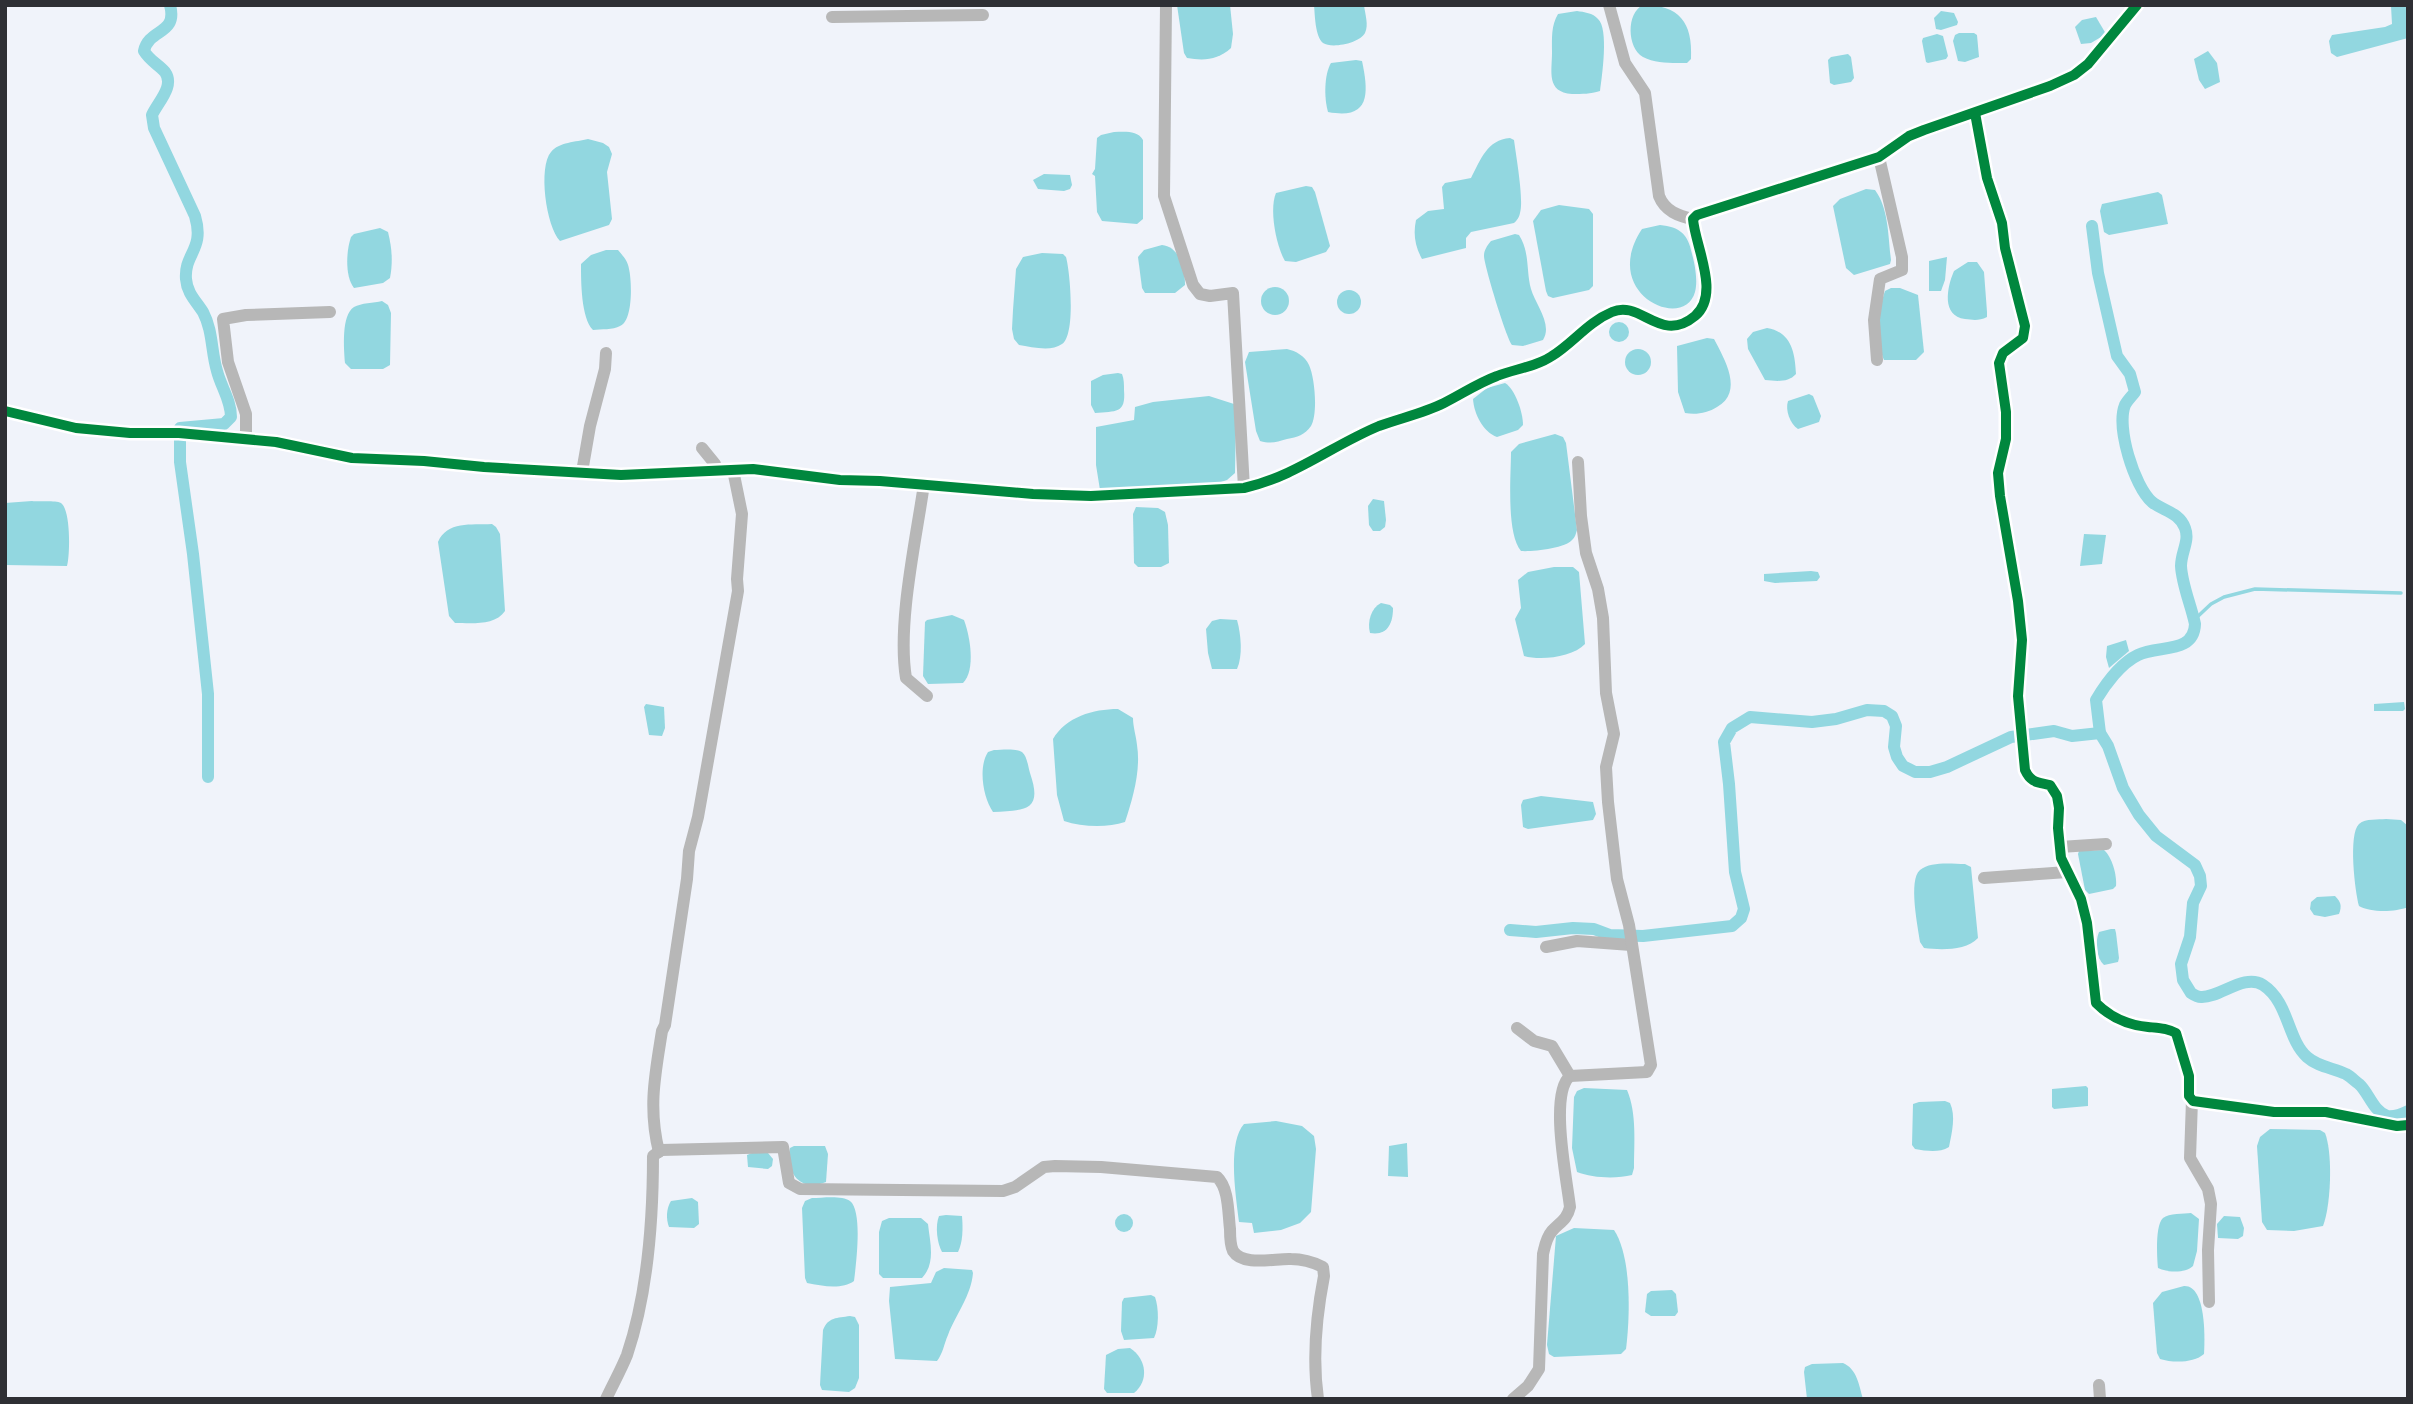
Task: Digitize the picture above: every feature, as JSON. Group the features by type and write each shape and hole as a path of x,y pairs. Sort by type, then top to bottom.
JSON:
{"street":[{"path":"1166,5 1164,196 1193,285 1200,294 1210,296 1233,293 1244,488"},
{"path":"1609,5 1625,63 1645,93 1658,196 1671,212 1693,219 1708,210 1878,157 1909,136 2074,75 2088,64 2137,5"},
{"path":"832,17 983,15"},
{"path":"1975,113 1987,178 2002,223 2005,248 2025,326 2023,338 2003,353 1999,363 2007,439 1998,473 2021,627 2018,696 2025,769 2029,779 2035,783 2050,785 2057,796 2060,848 2084,911 2096,1003 2118,1020 2133,1026 2168,1028 2176,1033 2189,1076 2189,1096 2192,1100 2190,1158 2208,1189 2211,1203 2209,1302"},
{"path":"1877,360 1874,320 1880,279 1902,270 1902,257 1878,157"},
{"path":"5,411 76,428 130,433 179,433 292,443 352,458 647,475 753,470 840,480 1091,496 1244,488 1263,484 1288,473 1378,427 1443,404 1497,376 1552,357 1602,317 1616,310 1629,308 1660,326 1679,324 1695,316 1705,303 1706,286 1702,254 1693,219"},
{"path":"246,440 246,414 228,362 223,319 246,315 330,312"},
{"path":"582,472 590,426 606,369 606,353"},
{"path":"702,449 715,464 716,470"},
{"path":"1513,1399 1528,1386 1539,1369 1543,1254 1547,1238 1567,1217 1570,1208 1560,1136 1560,1100 1564,1081 1570,1076 1647,1072 1651,1065 1629,925 1617,879 1606,767 1614,734 1606,694 1603,618 1598,589 1586,553 1578,462"},
{"path":"659,1152 652,1116 653,1077 665,1025 689,851 698,817 738,591 743,514 733,470"},
{"path":"924,484 906,614 904,654 906,678 927,696"},
{"path":"2060,848 2106,844"},
{"path":"1984,878 2067,872"},
{"path":"1546,947 1577,940 1631,944"},
{"path":"1517,1028 1534,1041 1552,1046 1570,1076"},
{"path":"2192,1100 2274,1112 2326,1112 2397,1126 2408,1125"},
{"path":"606,1399 626,1357 645,1275 653,1157 659,1152 783,1147 789,1183 800,1189 1003,1191 1015,1187 1044,1167 1055,1166 1101,1167 1217,1177 1225,1189 1230,1240 1237,1254 1244,1259 1293,1259 1309,1261 1323,1267 1324,1276 1315,1331 1318,1399"},
{"path":"2099,1385 2100,1399"}],"water":[{"path":"1177,5 1230,5 1233,34 1231,48 1210,59 1187,58"},
{"path":"1314,5 1364,5 1367,23 1365,33 1358,40 1346,44 1323,43 1317,31"},
{"path":"1643,5 1666,8 1681,18 1691,46 1691,59 1687,63 1653,61 1638,53 1631,39 1631,23 1637,9"},
{"path":"2408,5 2408,38 2337,57 2331,53 2329,41 2332,35 2385,27 2392,24 2391,6"},
{"path":"1577,11 1596,17 1603,32 1600,91 1593,93 1564,92 1554,85 1552,80 1552,37 1556,19 1558,14"},
{"path":"1941,11 1954,13 1957,25 1936,29 1934,18"},
{"path":"2096,17 2106,34 2091,43 2081,44 2075,27 2082,20"},
{"path":"1959,33 1977,35 1979,57 1965,62 1958,61 1953,41"},
{"path":"1937,34 1943,36 1948,56 1946,59 1928,63 1922,41 1923,38"},
{"path":"2208,51 2217,63 2220,82 2205,89 2199,80 2194,59"},
{"path":"1848,54 1851,57 1854,78 1851,82 1834,85 1830,83 1828,60"},
{"path":"1362,61 1366,84 1363,102 1352,112 1328,112 1325,87 1331,63"},
{"path":"1114,132 1134,133 1143,140 1143,219 1137,224 1102,221 1097,212 1095,176 1092,174 1095,169 1097,138"},
{"path":"1510,138 1514,140 1520,188 1521,207 1518,219 1514,223 1471,232 1466,238 1466,248 1422,259 1415,240 1416,220 1428,211 1444,209 1442,187 1445,183 1471,178 1490,147"},
{"path":"588,139 603,143 609,147 612,154 607,172 612,219 609,225 560,241 551,223 545,196 547,160 558,146"},
{"path":"1044,174 1070,175 1072,185 1064,191 1038,189 1033,180"},
{"path":"1312,187 1315,192 1330,246 1326,252 1296,262 1285,261 1274,227 1274,200 1276,193"},
{"path":"1866,189 1875,190 1883,206 1891,260 1890,264 1854,275 1846,268 1833,206 1840,199"},
{"path":"2158,192 2162,195 2168,224 2109,235 2104,232 2100,211 2102,204"},
{"path":"1559,205 1589,209 1593,214 1593,286 1589,290 1553,298 1548,296 1546,291 1533,221 1541,210"},
{"path":"1660,225 1682,233 1688,241 1694,263 1695,292 1688,303 1676,308 1662,307 1648,300 1637,288 1631,272 1631,252 1642,229"},
{"path":"380,228 388,232 392,261 390,278 383,283 354,288 347,264 351,237"},
{"path":"1519,235 1525,248 1531,289 1546,327 1543,340 1523,346 1512,345 1509,339 1484,256 1491,241"},
{"path":"1162,245 1177,254 1184,272 1185,285 1175,293 1145,293 1138,257 1144,250"},
{"path":"606,250 618,250 628,264 631,283 629,309 624,323 620,326 593,330 584,308 581,264 591,255"},
{"path":"1042,253 1063,254 1066,257 1070,316 1069,329 1062,344 1035,348 1019,345 1014,339 1012,329 1016,269 1023,257"},
{"path":"1947,257 1941,291 1929,291 1929,261"},
{"path":"1968,262 1977,262 1984,272 1987,317 1981,319 1957,317 1949,307 1948,292 1954,271"},
{"path":"1275,287 1285,291 1289,301 1285,311 1275,315 1265,311 1261,301 1265,291"},
{"path":"1900,288 1918,295 1924,352 1916,360 1884,360 1881,353 1881,307 1885,291"},
{"path":"1349,290 1358,293 1361,302 1358,311 1349,314 1340,311 1337,302 1340,293"},
{"path":"382,301 388,305 391,313 390,365 383,369 351,369 345,363 344,333 347,317 354,307"},
{"path":"1619,322 1626,325 1629,332 1626,339 1619,342 1612,339 1609,332 1612,325"},
{"path":"1767,328 1782,334 1790,344 1796,374 1789,379 1765,380 1748,349 1747,339 1753,332"},
{"path":"1707,338 1714,339 1727,366 1731,384 1729,393 1725,401 1710,411 1685,413 1678,392 1677,346"},
{"path":"1287,349 1300,354 1309,365 1315,396 1313,420 1303,434 1274,442 1260,441 1245,362 1249,352"},
{"path":"1638,349 1647,353 1651,362 1647,371 1638,375 1629,371 1625,362 1629,353"},
{"path":"1122,374 1124,382 1121,407 1114,411 1095,413 1091,405 1091,381 1103,375"},
{"path":"1505,383 1518,401 1523,425 1518,430 1497,437 1487,431 1480,422 1473,399 1487,388"},
{"path":"1809,394 1813,396 1821,416 1819,422 1798,429 1789,416 1788,401"},
{"path":"1209,396 1234,404 1235,473 1227,480 1218,483 1100,490 1096,465 1096,427 1134,420 1135,407 1153,402"},
{"path":"1555,434 1563,437 1566,443 1577,530 1569,543 1540,550 1521,551 1516,543 1511,518 1511,452 1519,444"},
{"path":"1373,499 1384,501 1386,520 1385,527 1380,531 1373,531 1369,525 1368,506"},
{"path":"58,502 64,507 69,533 67,566 5,565 5,503"},
{"path":"1136,507 1158,508 1165,512 1169,563 1161,567 1138,567 1134,563 1133,514"},
{"path":"492,524 500,534 505,611 501,616 489,621 455,623 449,616 438,542 447,530 454,527"},
{"path":"2084,534 2106,535 2102,564 2080,566"},
{"path":"1573,567 1579,572 1585,644 1573,652 1556,657 1524,656 1515,619 1521,608 1518,580 1528,572"},
{"path":"1818,572 1820,577 1817,581 1764,581 1764,574"},
{"path":"1381,603 1393,608 1392,619 1385,631 1370,633 1371,616"},
{"path":"952,615 964,620 968,635 971,662 967,677 963,683 928,684 923,676 925,622"},
{"path":"1237,620 1241,645 1237,669 1212,669 1206,629 1212,621"},
{"path":"2126,640 2129,651 2109,668 2107,646"},
{"path":"2404,702 2403,711 2374,711 2374,704"},
{"path":"646,704 664,707 665,728 662,736 649,735 644,707"},
{"path":"1118,709 1133,718 1138,755 1136,784 1125,822 1094,826 1064,821 1057,795 1053,739 1065,725 1081,716"},
{"path":"1016,750 1025,756 1034,795 1029,806 993,812 984,791 983,766 988,752"},
{"path":"1541,796 1593,802 1596,814 1593,820 1528,829 1523,827 1523,800"},
{"path":"2401,820 2408,826 2408,907 2377,911 2359,906 2354,877 2354,839 2362,822"},
{"path":"2104,850 2113,866 2116,886 2089,894 2085,890 2079,851"},
{"path":"1965,864 1971,867 1978,938 1960,947 1924,948 1920,942 1915,904 1916,875 1930,865"},
{"path":"2335,896 2340,904 2339,914 2325,917 2314,915 2310,909 2311,902 2317,897"},
{"path":"2115,929 2119,958 2118,962 2104,965 2098,954 2098,936 2099,932"},
{"path":"2086,1086 2088,1106 2052,1107 2052,1089"},
{"path":"1584,1088 1627,1090 1634,1129 1632,1175 1604,1177 1577,1172 1572,1148 1574,1097 1577,1091"},
{"path":"1945,1101 1950,1103 1953,1113 1949,1147 1937,1151 1915,1149 1912,1145 1913,1104"},
{"path":"1276,1121 1302,1126 1314,1136 1316,1149 1311,1212 1300,1223 1281,1230 1254,1233 1252,1223 1239,1222 1234,1171 1236,1144 1244,1124"},
{"path":"2270,1129 2320,1130 2325,1133 2330,1180 2323,1226 2294,1231 2267,1230 2262,1222 2257,1146 2260,1137"},
{"path":"1407,1143 1408,1177 1388,1176 1389,1146"},
{"path":"825,1146 828,1154 826,1182 809,1185 796,1178 789,1157 790,1148"},
{"path":"768,1153 773,1159 772,1166 768,1169 748,1167 747,1155"},
{"path":"692,1198 698,1202 699,1224 694,1228 669,1227 667,1214 671,1201"},
{"path":"812,1198 842,1198 850,1201 854,1207 858,1226 854,1281 844,1286 807,1283 805,1278 802,1208 805,1201"},
{"path":"2191,1213 2199,1219 2193,1266 2177,1272 2158,1268 2157,1242 2160,1222 2169,1215"},
{"path":"1124,1214 1130,1217 1133,1223 1130,1229 1124,1232 1118,1229 1115,1223 1118,1217"},
{"path":"939,1216 962,1216 958,1252 942,1252 939,1244 938,1220"},
{"path":"2224,1216 2240,1217 2244,1228 2243,1236 2238,1239 2218,1238 2217,1224"},
{"path":"889,1218 921,1218 928,1224 931,1259 922,1278 883,1278 879,1274 879,1232 882,1221"},
{"path":"1574,1228 1614,1230 1620,1242 1627,1271 1629,1305 1626,1349 1621,1354 1554,1357 1549,1354 1547,1345 1556,1236"},
{"path":"944,1268 972,1270 973,1273 966,1297 939,1358 937,1361 895,1359 890,1287 931,1283 936,1272"},
{"path":"2184,1286 2197,1294 2203,1313 2204,1354 2183,1361 2160,1359 2157,1353 2153,1303 2162,1292"},
{"path":"1672,1290 1676,1294 1678,1312 1675,1316 1651,1316 1645,1312 1647,1294 1651,1291"},
{"path":"1151,1295 1155,1297 1158,1312 1154,1338 1124,1340 1121,1331 1124,1298"},
{"path":"855,1317 859,1325 859,1378 855,1388 849,1392 822,1390 823,1330 830,1320"},
{"path":"1130,1348 1143,1364 1144,1376 1139,1388 1134,1393 1107,1393 1104,1389 1106,1355 1118,1349"},
{"path":"1843,1363 1854,1373 1863,1399 1807,1399 1805,1367 1812,1364"}],"waterway":[{"path":"170,5 170,22 151,38 144,51 168,77 167,88 152,115 154,128 195,216 198,237 188,263 186,279 190,293 206,319 215,364 231,417 224,424 180,428 180,462 208,694 208,777"},
{"path":"2092,226 2098,273 2117,356 2130,374 2135,392 2125,405 2123,415 2128,456 2145,494 2152,502 2179,518 2186,533 2181,566 2195,624 2193,634 2182,644 2146,652 2126,663 2096,700 2100,733 2108,746 2123,788 2139,815 2156,836 2195,865 2200,876 2201,886 2193,903 2190,937 2181,964 2183,980 2191,993 2200,997 2248,982 2263,985 2278,1001 2295,1041 2307,1057 2350,1076 2382,1114 2392,1116 2408,1111"},
{"path":"2194,620 2211,604 2224,597 2255,589 2401,593"},
{"path":"1510,930 1536,932 1573,928 1594,929 1610,935 1643,936 1732,926 1741,918 1744,909 1735,872 1724,742 1732,728 1750,717 1812,722 1836,719 1867,710 1884,711 1892,716 1896,726 1894,747 1897,757 1903,766 1915,772 1930,772 1947,767 2011,737 2054,731 2072,736 2100,733"}],"cycle path":[{"path":"5,411 76,428 130,433 179,433 276,442 352,458 484,467 621,475 753,469 840,480 1091,496 1244,488 1297,469 1379,426 1436,407 1490,379 1546,360 1595,321 1612,312 1632,311 1661,324 1683,324 1695,316 1706,295 1704,269 1693,219 1697,215 1879,157 1909,136 2074,75 2088,64 2137,5"},
{"path":"1975,113 1987,178 2002,223 2005,248 2025,326 2023,338 2003,353 1999,363 2006,412 2006,439 1998,473 2022,640 2018,696 2025,770 2032,780 2050,785 2057,796 2061,858 2081,899 2087,923 2096,1003 2114,1017 2126,1022 2176,1033 2189,1076 2189,1096 2193,1101 2274,1112 2326,1112 2397,1126 2408,1125"}]}
